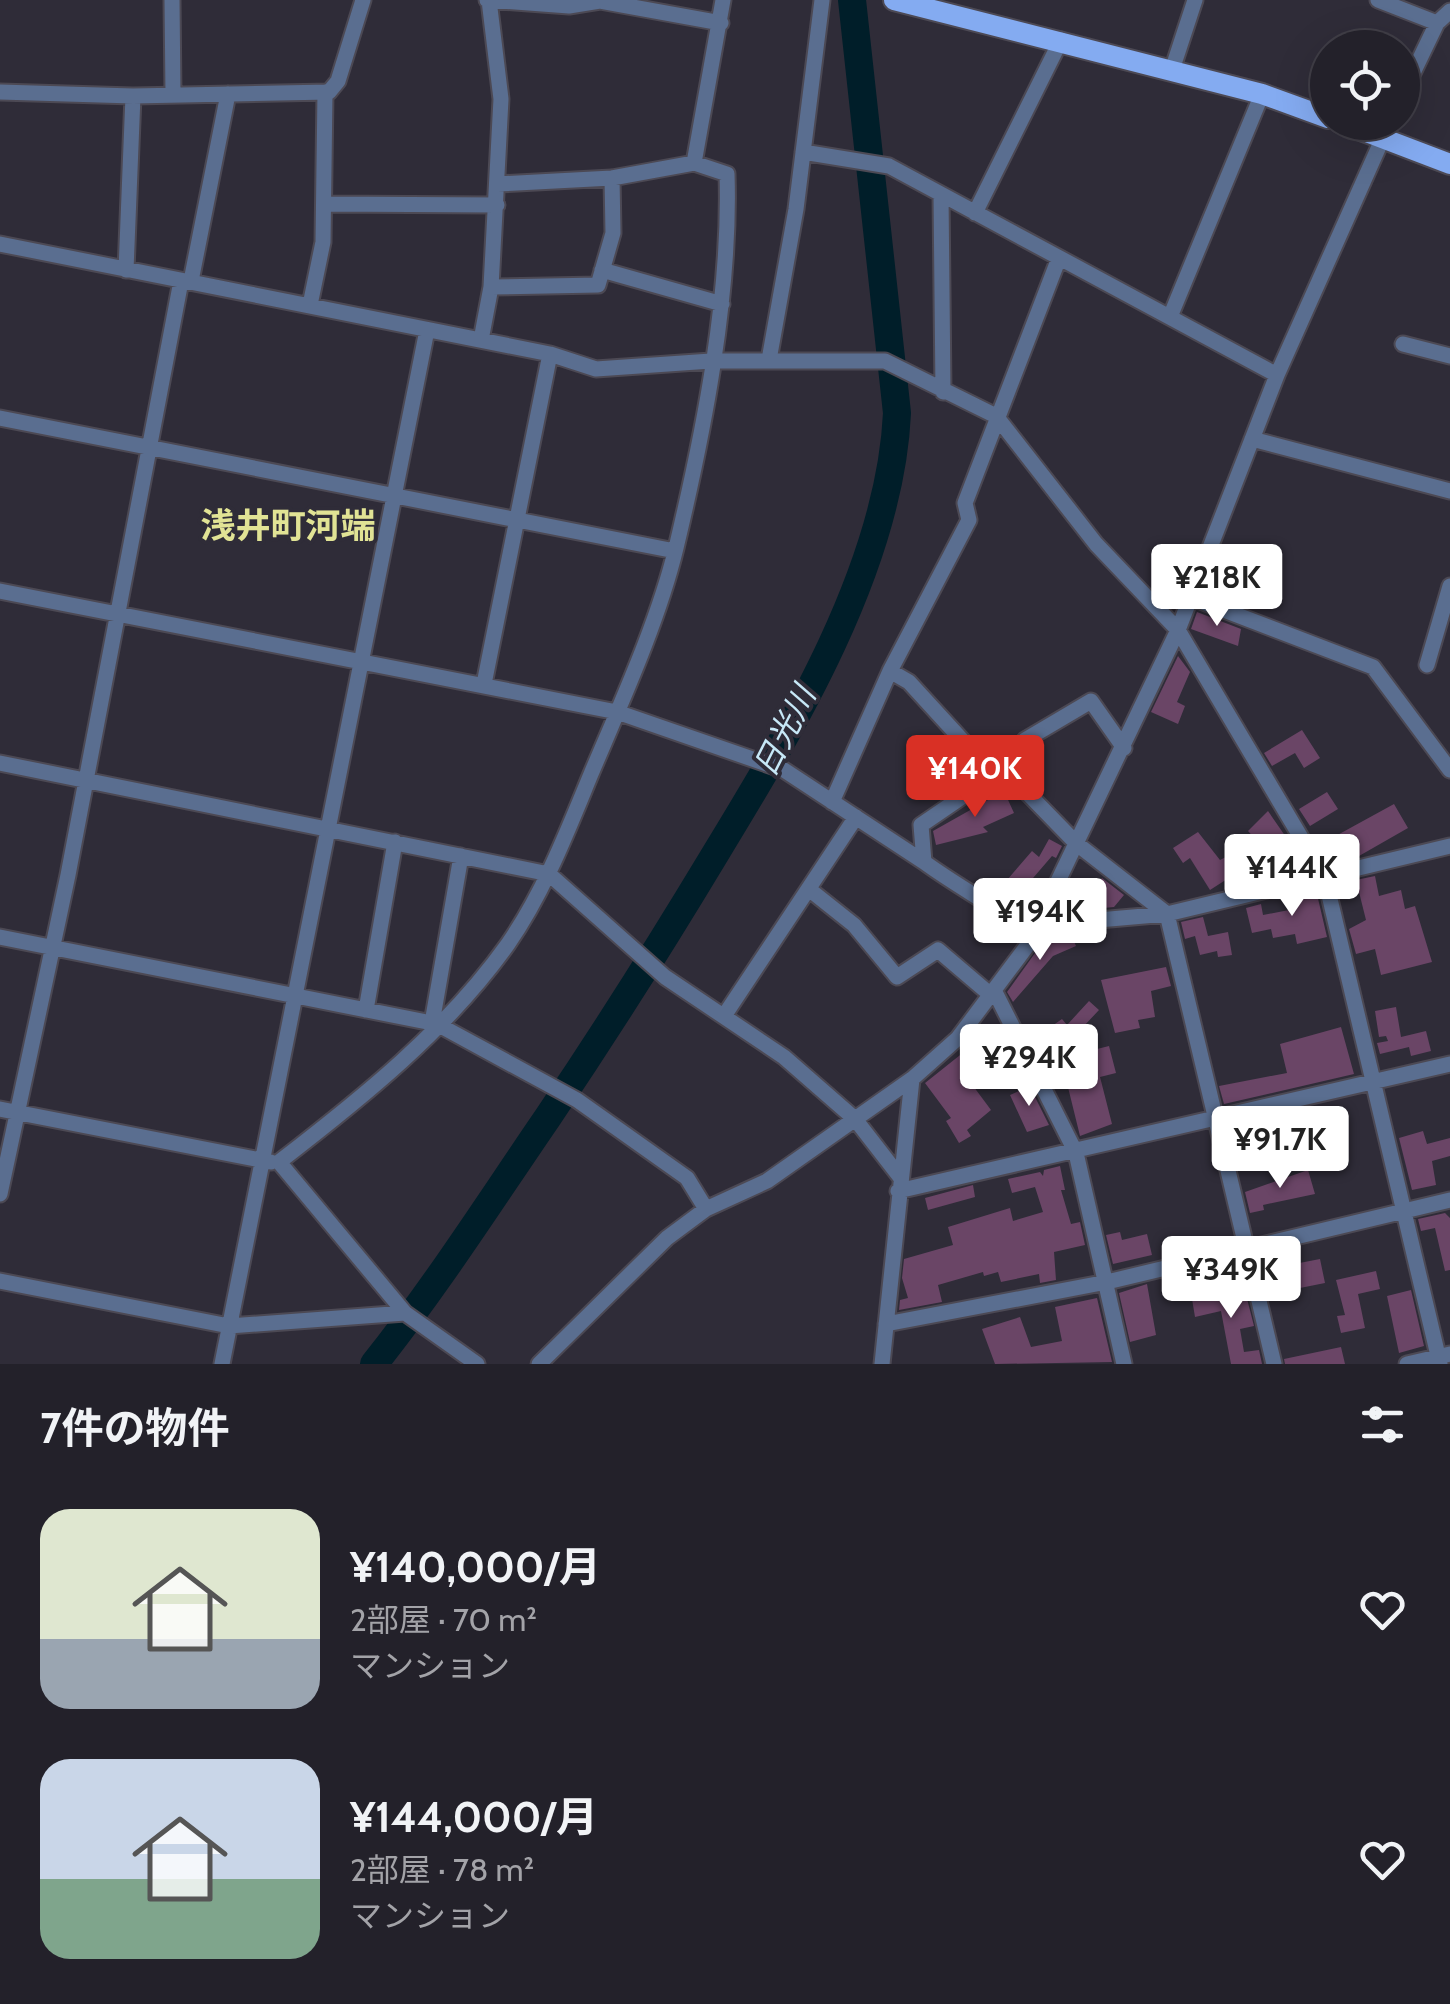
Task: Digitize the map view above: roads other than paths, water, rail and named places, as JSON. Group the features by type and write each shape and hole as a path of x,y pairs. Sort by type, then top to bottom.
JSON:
{"main road":[{"path":"894,0 1061,40 1262,94 1310,111"},
{"path":"1405,140 1450,164"}],"street":[{"path":"172,0 173,94"},
{"path":"0,92 133,96 325,92 338,81 363,0"},
{"path":"481,340 491,287 501,100 489,0 569,6 600,1 721,22"},
{"path":"694,163 723,0"},
{"path":"769,360 803,152 822,0"},
{"path":"1172,70 1196,0"},
{"path":"1378,0 1444,17 1420,62"},
{"path":"976,213 1061,40"},
{"path":"310,305 323,242 325,92"},
{"path":"0,1194 8,1111 52,948 148,447 228,94"},
{"path":"1170,316 1262,94"},
{"path":"126,270 133,96"},
{"path":"539,1364 667,1238 706,1210 767,1181 912,1078 958,1038 994,994 1031,934 1077,844 1178,630 1277,375 1382,140"},
{"path":"803,152 889,166 1277,375"},
{"path":"271,1162 383,1081 507,944 549,874 617,712 676,551 722,304 727,174 694,163 612,178 498,184"},
{"path":"491,287 598,285 614,219 612,178"},
{"path":"940,194 943,392"},
{"path":"324,204 497,205"},
{"path":"0,244 550,354 596,369 711,361 884,361 996,416 1096,544 1178,630 1326,878 1372,1082 1443,1358 1407,1364"},
{"path":"832,802 890,671 969,520 965,504 1060,258"},
{"path":"602,270 722,304"},
{"path":"222,1364 271,1162 296,992 426,330"},
{"path":"1403,344 1450,356"},
{"path":"484,684 550,354"},
{"path":"0,418 676,551"},
{"path":"1252,438 1450,491"},
{"path":"1427,665 1445,623 1450,586"},
{"path":"0,591 617,712 784,770 975,900 992,902 1031,934"},
{"path":"1190,597 1373,667 1450,770"},
{"path":"890,671 909,682 1077,844 1168,914 1274,1364"},
{"path":"924,862 921,825 998,771 1025,740 1091,702 1124,748"},
{"path":"0,763 549,874 665,976 784,1057 855,1119 899,1184"},
{"path":"724,1016 856,817"},
{"path":"366,1010 395,842"},
{"path":"1031,934 1064,923 1168,914 1450,846"},
{"path":"434,1023 461,856"},
{"path":"810,890 854,926 897,976 938,950 994,994 1076,1153 1124,1364"},
{"path":"0,937 296,992 434,1023 577,1100 687,1178 706,1210"},
{"path":"899,1184 1076,1153 1450,1064"},
{"path":"882,1364 912,1078"},
{"path":"8,1111 271,1162 410,1317 477,1364"},
{"path":"886,1324 1107,1282 1450,1200"},
{"path":"0,1281 229,1326 410,1317"}],"waterway":[{"name":"日光川","path":"374,1364 485,1211 674,922 775,754 857,587 890,471 897,413 852,0"}],"district":[{"name":"浅井町河端","path":"288,525"}]}
